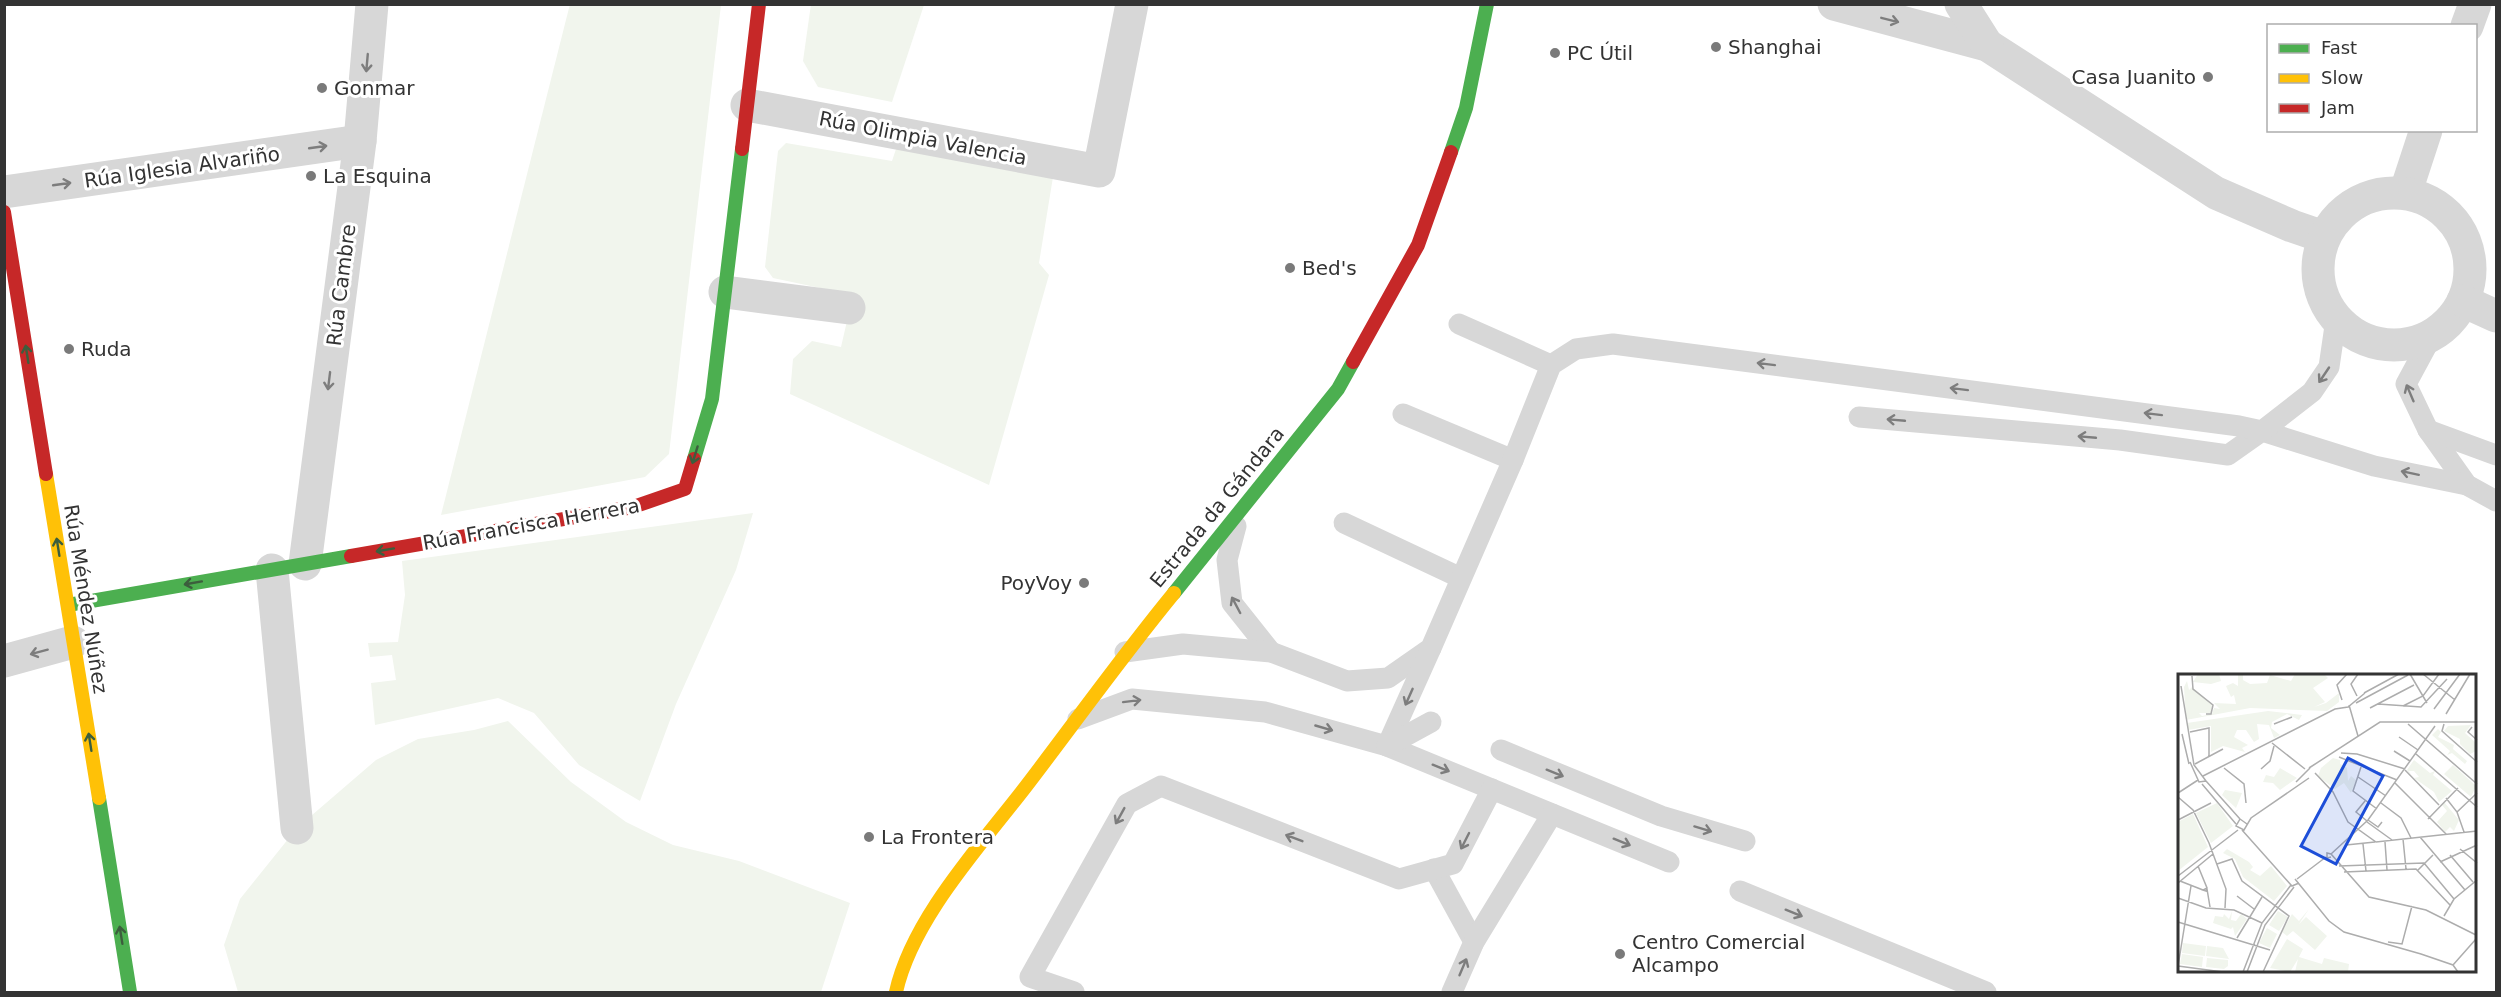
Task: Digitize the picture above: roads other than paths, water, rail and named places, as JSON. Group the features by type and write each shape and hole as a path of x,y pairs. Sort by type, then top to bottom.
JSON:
{"street":[{"name":"Rúa Cambre","path":"305,564 360,141 372,4"},
{"name":"Rúa Francisca Herrera","path":"68,604 633,507 685,489 712,399 759,4"},
{"name":"Rúa Olimpia Valencia","path":"747,105 1099,171 1132,4"},
{"name":"Estrada da Gándara","path":"896,993 900,974 926,918 1125,652 1241,512 1338,389 1418,245 1466,108 1487,4"},
{"path":"1961,4 1987,45"},
{"path":"2468,24 2475,4"},
{"path":"1845,6 1987,45 2216,193 2292,226 2324,237"},
{"path":"2406,191 2425,132"},
{"name":"Rúa Iglesia Alvariño","path":"4,192 360,141"},
{"path":"2406,191 2430,202 2448,216 2462,234 2468,256 2469,279 2463,300 2450,320 2433,334 2413,343 2392,345 2371,342 2352,333 2336,319 2324,301 2318,279 2319,258 2324,237 2339,216 2359,201 2383,193 2406,191"},
{"name":"Rúa Méndez Núñez","path":"4,212 130,993"},
{"path":"725,292 849,308"},
{"path":"2463,300 2496,316"},
{"path":"272,570 297,828"},
{"path":"4,661 73,642"}],"lane":[{"path":"1859,417 2120,440 2228,455 2312,392 2329,367 2336,319"},
{"path":"1459,324 1551,365"},
{"path":"2433,334 2406,384 2428,430 2467,485"},
{"path":"1387,746 1513,460 1551,365 1576,349 1613,344 2239,426 2374,466 2467,485 2496,501"},
{"path":"1403,414 1513,460"},
{"path":"2428,430 2496,454"},
{"path":"1241,512 1227,560 1232,603 1271,652"},
{"path":"1344,523 1461,578"},
{"path":"1125,652 1183,644 1271,652 1347,681 1388,678 1431,648"},
{"path":"1077,719 1132,699 1265,712 1387,746 1669,862"},
{"path":"1387,746 1431,722"},
{"path":"1501,750 1661,816 1745,842"},
{"path":"1074,993 1027,985 1126,804 1161,786 1399,879 1454,864 1492,789"},
{"path":"1452,993 1474,942 1552,814"},
{"path":"1434,869 1474,942"},
{"path":"1740,891 1986,993"}],"place":[{"name":"Shanghai","path":"1716,47"},
{"name":"PC Útil","path":"1555,53"},
{"name":"Casa Juanito","path":"2208,77"},
{"name":"Gonmar","path":"322,88"},
{"name":"La Esquina","path":"311,176"},
{"name":"Bed's","path":"1290,268"},
{"name":"Ruda","path":"69,349"},
{"name":"PoyVoy","path":"1084,583"},
{"name":"La Frontera","path":"869,837"},
{"name":"Centro Comercial Alcampo","path":"1620,954"}]}
